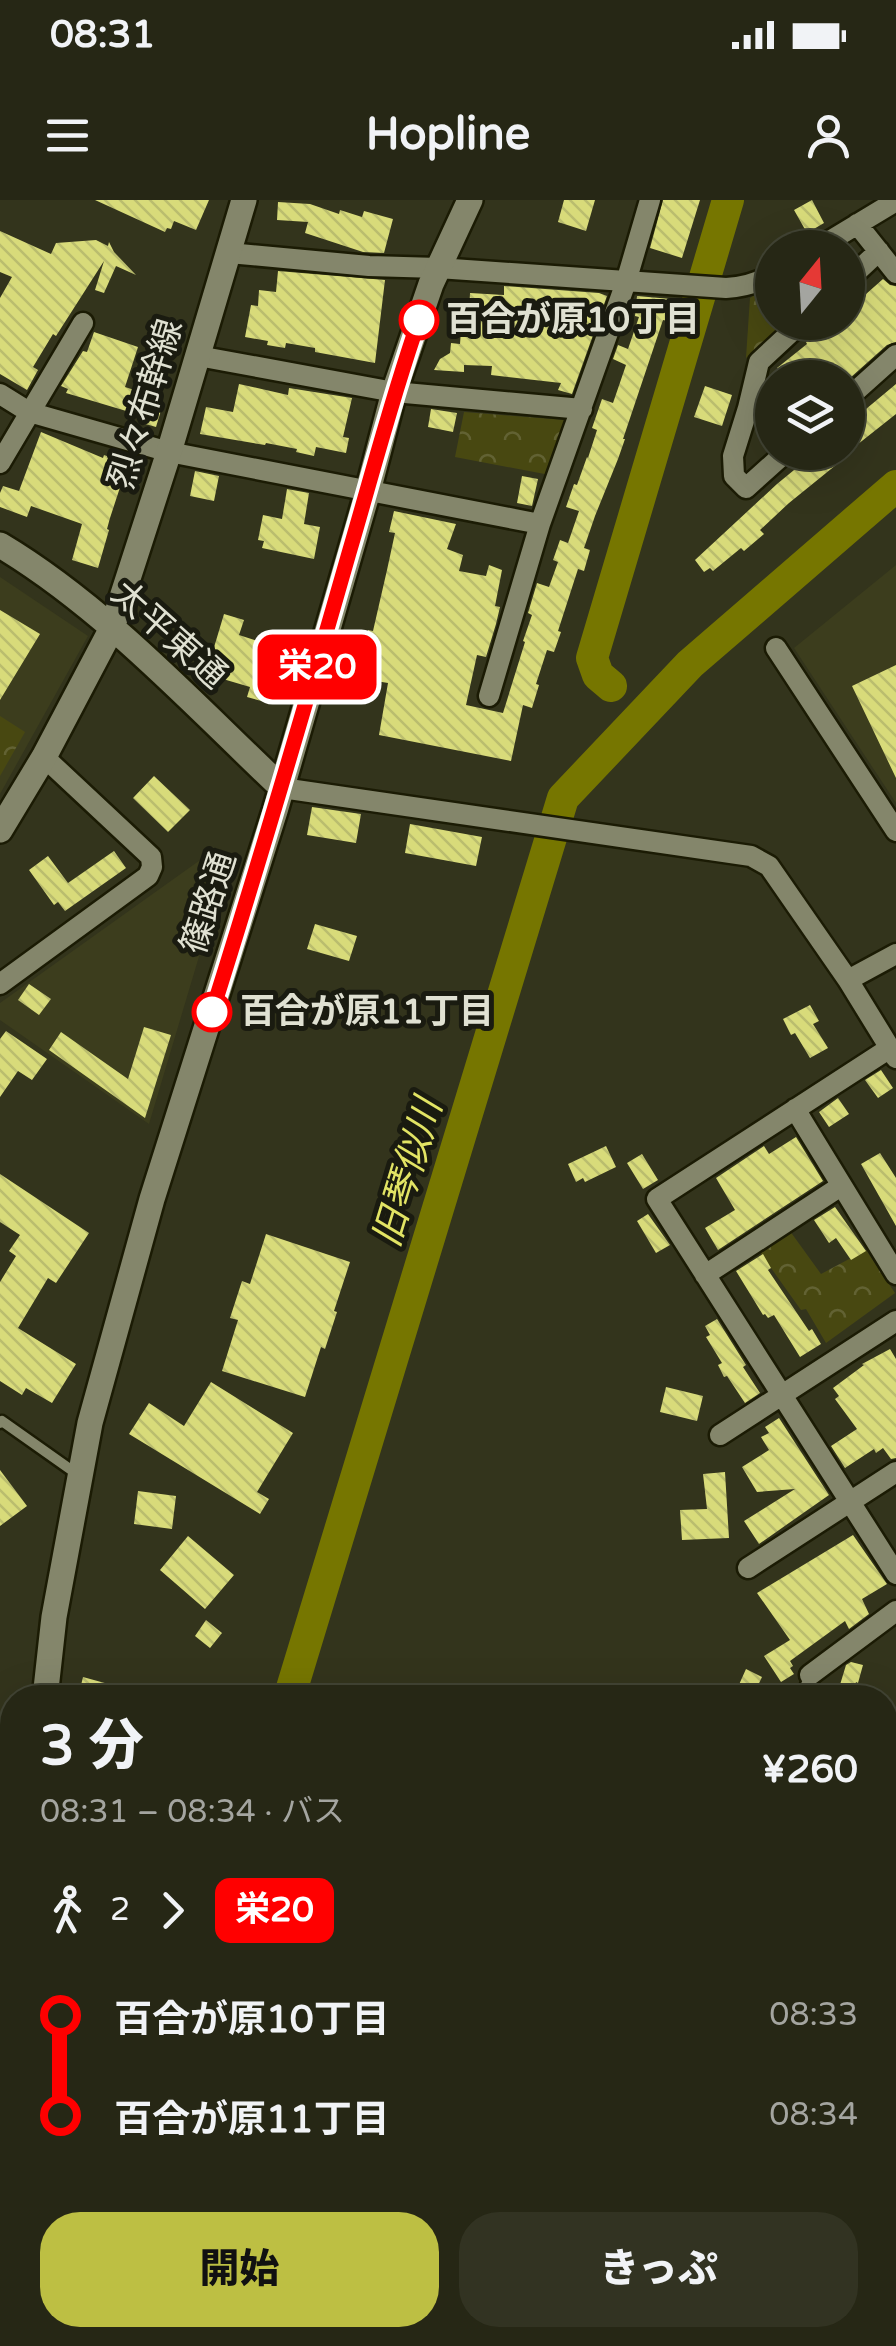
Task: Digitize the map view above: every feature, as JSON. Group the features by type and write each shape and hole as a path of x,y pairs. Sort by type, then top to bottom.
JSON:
{"street":[{"name":"烈々布幹線","path":"0,830 44,757 112,628 244,200"},
{"name":"篠路通","path":"46,1685 54,1617 90,1423 152,1200 282,788 394,392 438,268 470,200"},
{"path":"489,696 540,524 626,282 650,200"},
{"path":"847,230 887,203"},
{"path":"857,224 896,272"},
{"path":"865,264 879,251"},
{"path":"229,253 369,266 692,286 755,283"},
{"path":"0,463 83,323"},
{"path":"761,360 783,340"},
{"path":"865,383 896,355"},
{"path":"198,356 394,392 582,408"},
{"path":"755,379 732,456 734,476 746,488 766,470"},
{"path":"0,394 28,412 169,452 540,524"},
{"name":"太平東通","path":"0,545 58,584 112,628 282,788"},
{"path":"776,648 896,830"},
{"path":"0,984 148,876 152,867 151,857 44,757"},
{"path":"282,788 750,856 769,866 893,1053 794,1109 657,1198 896,1574"},
{"path":"848,980 896,954"},
{"path":"794,1109 896,1274"},
{"path":"705,1274 841,1186"},
{"path":"720,1435 896,1321"},
{"path":"748,1568 896,1472"},
{"path":"810,1675 896,1611"}],"lane":[{"path":"0,1423 80,1476"},
{"path":"806,1685 810,1675"}],"shaded area":[{"path":"896,565 896,803 794,648"},
{"path":"0,577 88,636 0,794"},
{"path":"217,848 229,856 149,1124 0,1020 0,1003"}],"green space":[{"path":"755,295 755,340 767,340 746,358 750,298"},
{"path":"464,412 564,420 567,425 550,475 455,457"},
{"path":"0,716 25,732 0,776"},
{"path":"787,1227 821,1274 866,1250 895,1293 826,1343 806,1309 801,1310 756,1247"}],"building":[{"path":"95,200 209,200 196,230 174,221 165,232"},
{"path":"564,200 595,200 586,231 558,222"},
{"path":"663,200 700,200 682,258 650,248"},
{"path":"812,200 824,223 805,230 794,210"},
{"path":"278,202 310,204 362,217 364,211 393,219 384,253 363,252 305,233 308,222 277,220"},
{"path":"0,231 51,254 56,243 96,240 108,246 109,242 136,275 116,266 104,293 95,290 104,261 33,367 38,370 27,390 0,374 0,298 12,277 0,272"},
{"path":"278,271 385,280 375,363 286,343 285,348 267,345 268,341 245,337 251,305 258,306 259,290 276,292"},
{"path":"883,279 896,286 896,342 865,365 865,360 787,360 808,340 865,340 865,295"},
{"path":"504,286 607,296 572,394 558,390 561,383 491,375 492,366 464,365 464,372 434,370 440,359 450,353 451,343 460,344 461,331 468,332 470,293 504,295"},
{"path":"637,296 671,299 668,321 663,320 625,439 595,516 584,548 590,550 584,571 578,569 554,652 547,650 532,708 523,705 511,761 379,735 388,683 358,678 395,533 389,532 394,511 456,524 447,549 463,555 459,571 486,576 489,565 502,570 496,624 486,657 477,655 466,705 503,713 525,642 537,583 549,587 558,562 553,560 560,540 568,543 579,511 566,507 588,458 597,430 592,428 602,399 613,403 626,365 613,359 618,345 628,349 639,317 635,316"},
{"path":"94,332 138,347 125,387 159,398 157,405 162,407 156,427 142,423 143,416 66,393 68,389 61,386 83,351 87,352"},
{"path":"239,384 288,395 289,388 352,398 343,437 349,438 346,453 316,447 314,456 266,443 200,434 206,407 233,412"},
{"path":"896,384 896,414 865,439 865,410"},
{"path":"705,386 732,395 722,426 694,417"},
{"path":"431,409 457,413 453,432 428,427"},
{"path":"41,432 103,458 104,455 128,463 98,568 72,560 82,524 31,506 27,517 0,507 3,486 19,491"},
{"path":"794,470 830,470 760,530 764,534 744,551 741,548 713,571 710,568 704,572 695,560"},
{"path":"195,471 219,476 214,501 190,496"},
{"path":"522,476 538,479 532,506 517,503"},
{"path":"287,489 309,493 304,524 320,527 314,559 262,548 264,541 258,540 263,515 282,519"},
{"path":"0,610 40,634 0,700"},
{"path":"224,614 244,620 239,635 283,649 265,702 247,697 250,687 206,674"},
{"path":"896,665 896,778 852,686"},
{"path":"154,776 190,810 168,832 133,798"},
{"path":"312,807 361,814 356,843 307,835"},
{"path":"410,824 482,837 476,866 405,853"},
{"path":"114,851 126,868 65,911 58,902 54,905 29,870 48,856 68,883"},
{"path":"315,924 357,936 349,961 307,949"},
{"path":"29,984 51,999 39,1015 18,1000"},
{"path":"810,1005 819,1021 813,1024 828,1048 810,1058 783,1019"},
{"path":"144,1027 171,1035 145,1118 49,1050 61,1032 128,1079"},
{"path":"6,1031 47,1059 32,1080 18,1071 0,1097 0,1039"},
{"path":"881,1070 893,1088 878,1098 865,1080"},
{"path":"838,1098 849,1114 829,1127 819,1112"},
{"path":"796,1137 823,1181 718,1250 705,1228 735,1210 716,1178 764,1146 769,1154"},
{"path":"606,1146 616,1167 585,1182 583,1178 576,1182 568,1164"},
{"path":"880,1153 896,1178 896,1226 861,1164"},
{"path":"642,1154 658,1180 643,1189 627,1163"},
{"path":"0,1174 89,1233 56,1283 48,1278 18,1328 76,1364 52,1403 26,1388 22,1395 0,1381 0,1282 16,1256 9,1251 20,1235 0,1222"},
{"path":"835,1207 866,1251 851,1260 836,1238 829,1243 814,1220"},
{"path":"648,1214 670,1245 656,1253 637,1221"},
{"path":"266,1234 350,1262 325,1349 321,1347 305,1397 222,1371 238,1320 230,1318 242,1281 250,1284"},
{"path":"763,1254 771,1268 768,1270 821,1344 800,1357 774,1315 763,1315 736,1271"},
{"path":"717,1319 760,1393 745,1403 724,1377 718,1365 722,1363 706,1337 710,1335 705,1326"},
{"path":"890,1349 896,1359 896,1458 891,1459 883,1448 876,1453 874,1449 845,1468 831,1446 857,1429 835,1399 839,1396 833,1388 862,1364"},
{"path":"211,1382 293,1433 257,1492 269,1499 260,1514 129,1434 149,1403 184,1426"},
{"path":"666,1387 703,1396 697,1421 660,1412"},
{"path":"779,1418 829,1495 759,1544 744,1521 795,1489 757,1492 742,1467 769,1450 761,1437 769,1433 765,1427"},
{"path":"0,1470 27,1506 0,1526"},
{"path":"725,1472 729,1538 682,1540 680,1510 707,1509 703,1474"},
{"path":"138,1491 176,1496 172,1529 134,1524"},
{"path":"853,1535 887,1584 862,1599 869,1614 849,1629 845,1621 790,1661 794,1674 781,1682 764,1656 790,1640 757,1593"},
{"path":"188,1536 234,1575 205,1609 160,1570"},
{"path":"206,1620 222,1633 210,1648 195,1636"},
{"path":"846,1665 863,1665 855,1685 840,1685"},
{"path":"746,1669 762,1677 758,1685 739,1685"},
{"path":"83,1677 112,1685 81,1685"}],"waterway":[{"name":"旧琴似川","path":"611,686 598,675 592,658 728,200"},
{"name":"旧琴似川","path":"293,1685 563,798 690,664 896,486"}],"bus line":[{"name":"栄20","path":"212,1012 275,812 394,392 419,320"}],"place":[{"name":"百合が原10丁目","path":"419,320"},
{"name":"百合が原11丁目","path":"212,1012"}]}
